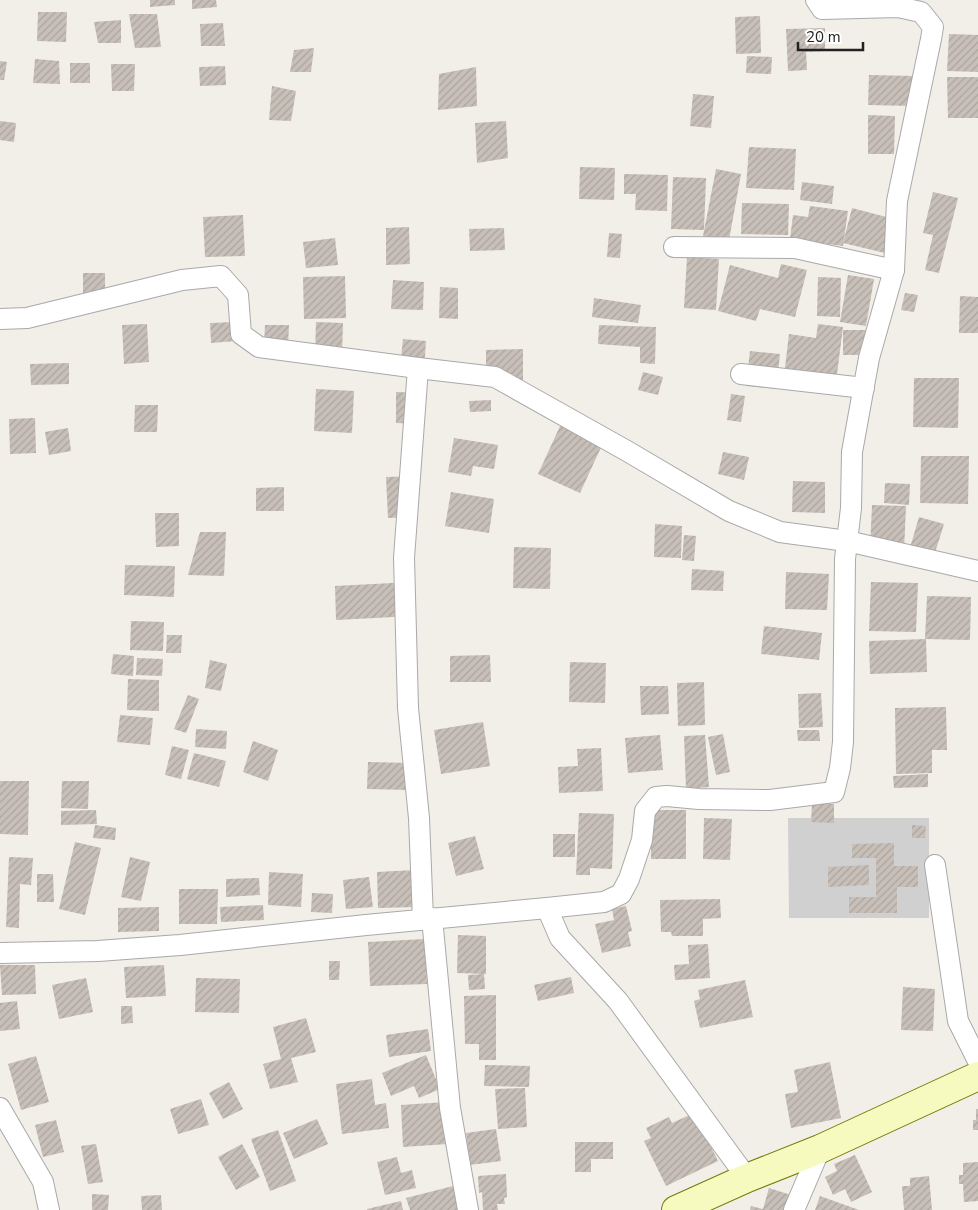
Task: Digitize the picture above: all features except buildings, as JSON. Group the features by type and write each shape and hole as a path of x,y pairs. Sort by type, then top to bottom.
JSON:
{"main road":[{"path":"676,1210 747,1178 820,1149 978,1076"}],"street":[{"path":"0,953 180,945 604,902 622,894 642,840 645,810 656,797 770,800 834,792 840,768 842,742 847,541 852,508 852,452 869,358 894,270 897,200 932,39 932,27 925,6 822,9 816,0"},
{"path":"674,247 795,248 894,270"},
{"path":"0,318 27,318 182,280 221,276 238,295 241,334 259,347 495,377 729,511 780,532 847,541 978,571"},
{"path":"418,368 404,558 408,708 428,919 450,1108 468,1210"},
{"path":"742,374 864,388"},
{"path":"935,864 958,1021 978,1061"},
{"path":"547,908 560,938 618,1001 747,1178"},
{"path":"0,1108 43,1182 48,1210"},
{"path":"794,1210 820,1149"}],"shaded area":[{"path":"788,818 929,818 929,918 789,918"}]}
